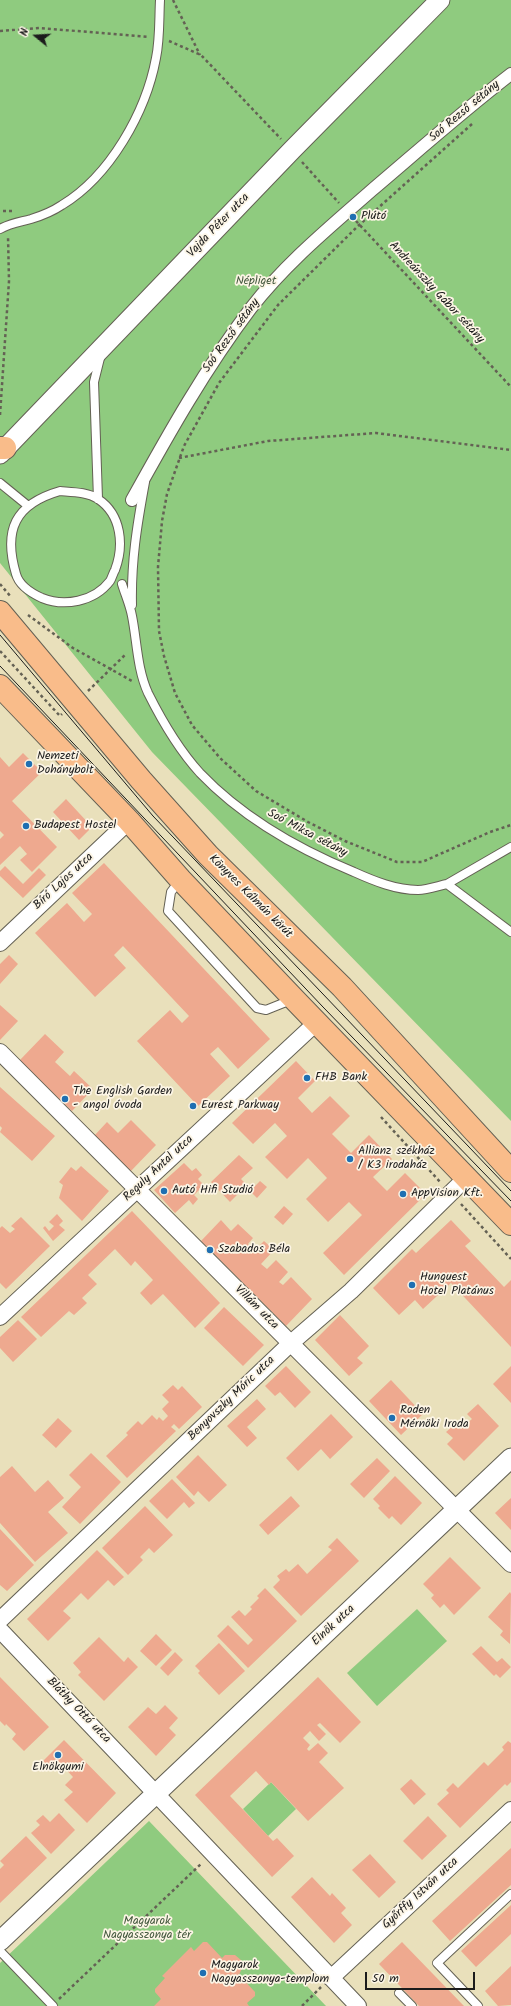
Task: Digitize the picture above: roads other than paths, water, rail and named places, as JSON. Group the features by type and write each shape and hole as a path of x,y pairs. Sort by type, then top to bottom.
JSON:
{"main road":[{"name":"Könyves Kálmán körút","path":"0,612 142,780 208,855 342,987 511,1172"},
{"path":"0,686 129,821 180,879 511,1224"}],"street":[{"name":"Vajda Péter utca","path":"1,449 102,348 292,150 440,0"},
{"name":"Soó Rezső sétány","path":"132,500 176,419 206,372 252,307 293,260 472,104 511,74"},
{"name":"Bíró Lajos utca","path":"0,943 129,821"},
{"name":"Reguly Antal utca","path":"0,1317 317,1022"},
{"name":"Villám utca","path":"0,1052 511,1564"},
{"name":"Benyovszky Móric utca","path":"0,1620 291,1343 351,1291 466,1178"},
{"name":"Elnök utca","path":"156,1793 457,1511 511,1458"},
{"name":"Bláthy Ottó utca","path":"0,1630 156,1793"},
{"path":"0,1941 156,1793 358,2006"},
{"name":"Győrffy István utca","path":"331,1978 511,1810"}],"lane":[{"path":"3,227 32,219 62,206 96,179 122,145 148,89 156,57 160,0"},
{"path":"98,499 94,382 102,348"},
{"path":"132,615 131,571 138,517 148,472"},
{"path":"0,483 27,505"},
{"path":"60,491 78,492 98,499 114,515 121,541 118,560 110,581 93,595 77,602 54,602 31,593 17,579 11,556 11,537 17,520 27,505 43,496 60,491"},
{"name":"Soó Miksa sétány","path":"122,584 132,615 135,644 147,691 178,746 200,774 222,794 265,827 321,858 372,880 398,887 419,890 448,884 511,847"},
{"path":"180,879 171,892 168,911 257,1008 266,1010 294,999"},
{"path":"448,884 511,932"},
{"path":"478,2006 437,1963 511,1894"},
{"path":"0,1950 52,2006"},
{"path":"399,1993 412,2006"}],"tram line":[{"path":"0,635 153,816 511,1191"},
{"path":"0,666 323,1007 511,1201"}],"place":[{"name":"Plútó","path":"353,217"},
{"name":"Nemzeti Dohánybolt","path":"29,764"},
{"name":"Budapest Hostel","path":"26,826"},
{"name":"FHB Bank","path":"307,1078"},
{"name":"The English Garden - angol óvoda","path":"65,1099"},
{"name":"Eurest Parkway","path":"193,1106"},
{"name":"Allianz székház / K3 irodaház","path":"350,1159"},
{"name":"Autó Hifi Studió","path":"164,1191"},
{"name":"AppVision Kft.","path":"403,1194"},
{"name":"Szabados Béla","path":"210,1250"},
{"name":"Hunguest Hotel Platánus","path":"412,1285"},
{"name":"Roden Mérnöki Iroda","path":"392,1418"},
{"name":"Elnökgumi","path":"58,1755"},
{"name":"Magyarok Nagyasszonya-templom","path":"203,1973"}],"park label":[{"name":"Népliget","path":"256,282"},
{"name":"Magyarok Nagyasszonya tér","path":"147,1929"}]}
